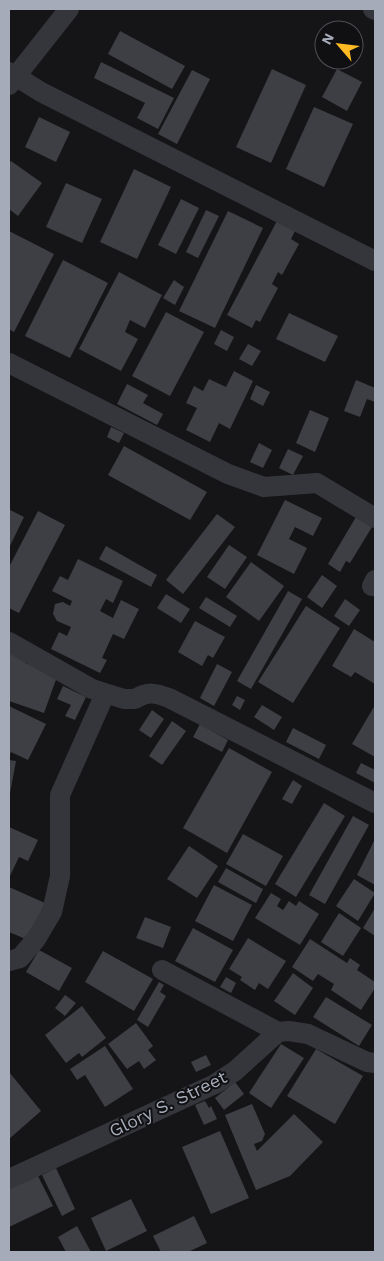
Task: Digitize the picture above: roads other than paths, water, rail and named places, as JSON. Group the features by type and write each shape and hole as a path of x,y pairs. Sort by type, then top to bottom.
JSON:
{"street":[{"path":"69,9 11,78 375,261"},
{"path":"9,363 252,484 264,488 317,483 375,518"},
{"path":"9,642 105,694 135,699 144,694 156,693 375,803"},
{"path":"9,961 20,958 36,939 52,912 60,876 60,795 105,694"},
{"path":"162,970 278,1032 289,1031 308,1034 367,1062 375,1063"},
{"name":"Glory S. Street","path":"9,1179 215,1084 235,1071 278,1032"}]}
